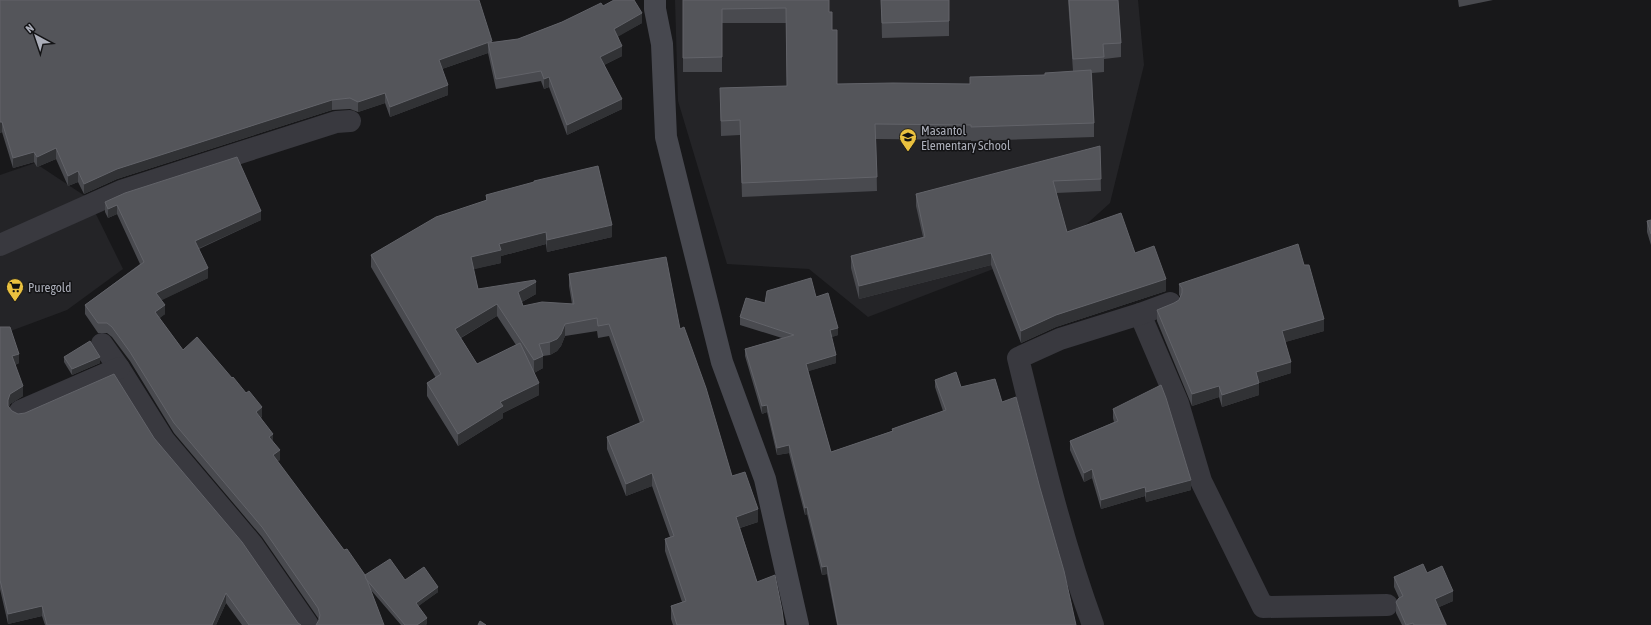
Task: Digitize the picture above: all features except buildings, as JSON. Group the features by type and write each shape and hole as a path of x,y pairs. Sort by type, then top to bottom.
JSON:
{"main road":[{"path":"655,0 655,9 662,44 666,137 722,362 765,479 798,625"}],"street":[{"path":"0,245 121,191 336,122 350,121"},
{"path":"1093,625 1077,581 1050,491 1018,358 1060,339 1170,303"},
{"path":"1140,314 1178,403 1201,481 1263,607 1386,605"},
{"path":"102,344 119,368 164,440 252,544 308,625"},
{"path":"20,411 119,368"}],"shaded area":[{"name":"Masantol Elementary School","path":"675,0 1138,0 1144,65 1110,203 1069,240 868,317 809,269 727,264 678,101"},
{"name":"Puregold","path":"35,163 88,198 123,269 67,310 0,335 0,175"}],"place":[{"name":"Masantol Elementary School","path":"908,152"},
{"name":"Puregold","path":"15,302"}]}
